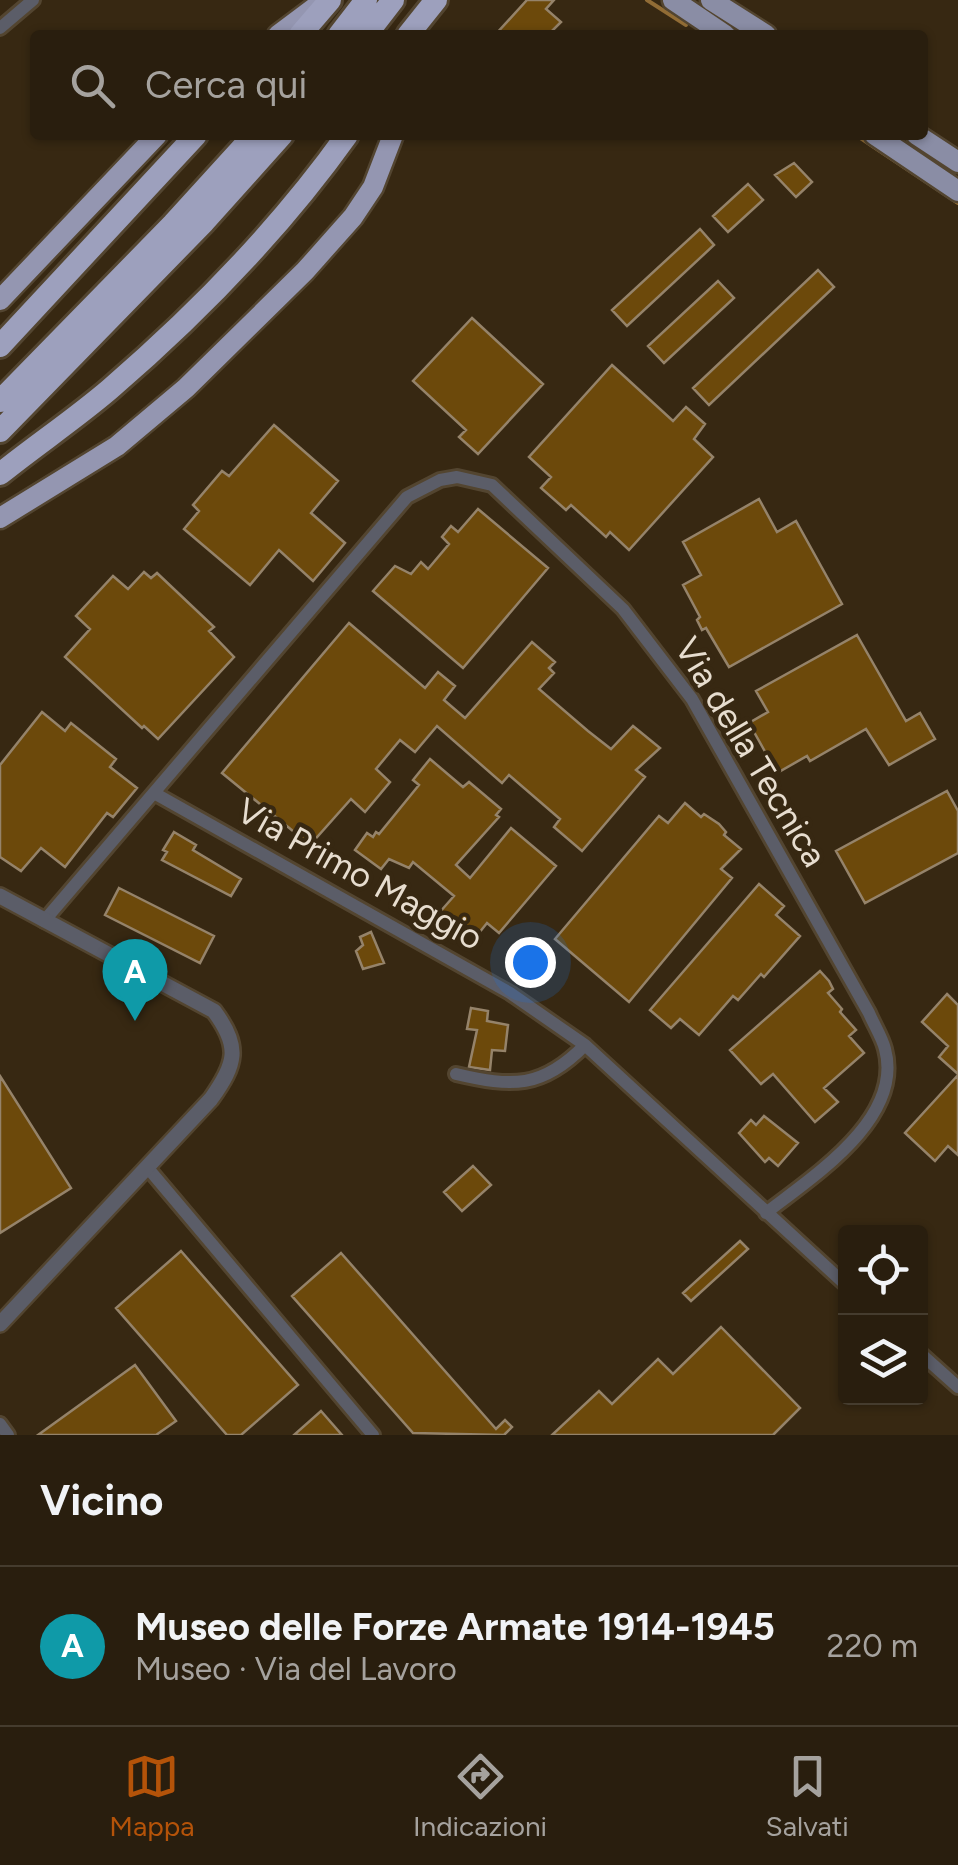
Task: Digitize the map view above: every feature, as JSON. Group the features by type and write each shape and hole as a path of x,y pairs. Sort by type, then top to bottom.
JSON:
{"highway":[{"path":"285,30 326,0"},
{"path":"304,30 326,0"},
{"path":"343,30 366,0"},
{"path":"370,30 393,0"},
{"path":"412,30 438,0"},
{"path":"425,30 438,0"},
{"path":"0,300 152,140"},
{"path":"0,346 191,140"},
{"path":"0,401 138,261 249,140"},
{"path":"0,432 204,222 278,140"},
{"path":"0,474 107,392 176,330 259,244 317,178 344,140"},
{"path":"0,518 117,446 186,388 353,218 372,187 391,140"},
{"path":"0,530 50,488"}],"main road":[{"path":"673,0 718,30"},
{"path":"711,0 758,30"},
{"path":"882,140 958,191"},
{"path":"925,140 958,162"}],"street":[{"path":"0,28 33,0"},
{"name":"Via della Tecnica","path":"44,921 406,497 440,480 458,478 492,485 623,608 692,700 885,1050 883,1094 874,1114 835,1158 766,1213"},
{"name":"Via Primo Maggio","path":"154,793 510,993 585,1045 838,1278"},
{"path":"0,896 214,1011 225,1026 234,1056 228,1075 211,1099 0,1324"},
{"path":"456,1074 500,1084 519,1083 567,1063 585,1045"},
{"path":"146,1167 373,1435"},
{"path":"928,1360 958,1387"},
{"path":"0,1424 8,1435"}],"building":[{"path":"527,0 554,0 546,9 561,22 553,30 500,30"},
{"path":"794,163 812,182 796,197 775,175"},
{"path":"748,184 763,200 728,232 713,216"},
{"path":"700,229 714,245 627,326 612,310"},
{"path":"818,270 834,287 709,405 693,388"},
{"path":"718,281 734,298 664,363 648,346"},
{"path":"472,318 543,384 478,454 459,437 466,430 413,381"},
{"path":"612,365 673,421 686,407 705,424 694,439 713,457 629,550 610,532 606,537 571,505 566,510 541,488 551,477 529,457"},
{"path":"274,425 338,481 311,513 345,543 313,581 279,550 250,585 184,529 199,511 193,505 222,471 229,476"},
{"path":"759,499 777,532 796,521 842,604 729,667 706,628 702,630 697,620 700,617 683,585 701,575 683,542"},
{"path":"478,509 548,568 463,668 373,591 395,566 411,574 421,562 428,569 449,544 442,537 451,526 458,532"},
{"path":"144,572 151,578 157,573 214,627 209,631 234,657 158,739 65,657 90,629 76,616 113,576 128,589"},
{"path":"349,623 425,688 438,672 455,686 444,700 465,718 532,642 555,662 549,668 554,673 539,689 588,731 611,749 633,726 660,748 636,770 645,777 582,851 554,827 560,819 509,775 502,783 437,726 415,752 400,740 376,769 390,782 365,812 351,799 310,845 222,773"},
{"path":"857,635 906,721 920,713 935,739 889,765 866,729 810,761 807,756 777,773 749,723 768,712 756,691"},
{"path":"42,712 65,731 71,723 116,759 110,767 137,788 113,817 107,813 65,867 41,848 21,871 0,857 0,765"},
{"path":"430,759 463,787 469,782 501,809 496,815 499,817 456,865 470,878 511,828 556,866 499,933 487,923 475,938 439,913 454,896 413,862 409,868 389,859 381,869 355,850 367,833 373,837 376,832 379,834 419,785 413,780"},
{"path":"947,791 958,811 958,853 865,903 836,851"},
{"path":"685,803 701,817 704,814 719,824 726,832 724,835 741,849 721,869 732,878 629,1002 555,939 659,816 668,823"},
{"path":"174,832 196,845 193,850 241,879 231,896 162,860 167,852 163,850"},
{"path":"759,884 784,906 776,915 800,936 764,977 761,974 738,1000 733,996 699,1035 680,1019 671,1028 650,1010"},
{"path":"119,888 214,936 200,963 105,915"},
{"path":"371,932 384,963 363,969 356,951 363,945 360,937"},
{"path":"820,971 833,989 828,993 856,1030 849,1036 864,1053 824,1088 838,1102 815,1122 773,1074 761,1084 730,1050"},
{"path":"947,994 958,1005 958,1074 939,1057 948,1046 922,1022"},
{"path":"471,1008 488,1011 487,1021 508,1025 505,1051 492,1050 490,1070 469,1067 477,1030 467,1029"},
{"path":"958,1075 958,1155 948,1146 935,1161 905,1133"},
{"path":"0,1076 71,1188 0,1233"},
{"path":"764,1116 798,1143 778,1166 769,1158 765,1162 739,1133 751,1120 756,1125"},
{"path":"473,1166 491,1185 462,1211 444,1192"},
{"path":"740,1241 748,1249 691,1301 683,1293"},
{"path":"181,1251 298,1385 241,1435 227,1435 116,1308"},
{"path":"341,1253 496,1429 505,1420 512,1427 504,1435 413,1433 292,1296"},
{"path":"721,1327 800,1408 773,1435 552,1435 599,1391 612,1404 658,1359 673,1374"},
{"path":"135,1365 176,1421 156,1435 38,1435"},
{"path":"321,1411 342,1435 294,1435"}],"waterway":[{"path":"647,0 686,25"},
{"path":"864,140 958,203"}],"place":[{"name":"Museo delle Forze Armate 1914-1945","path":"135,1021"}]}
